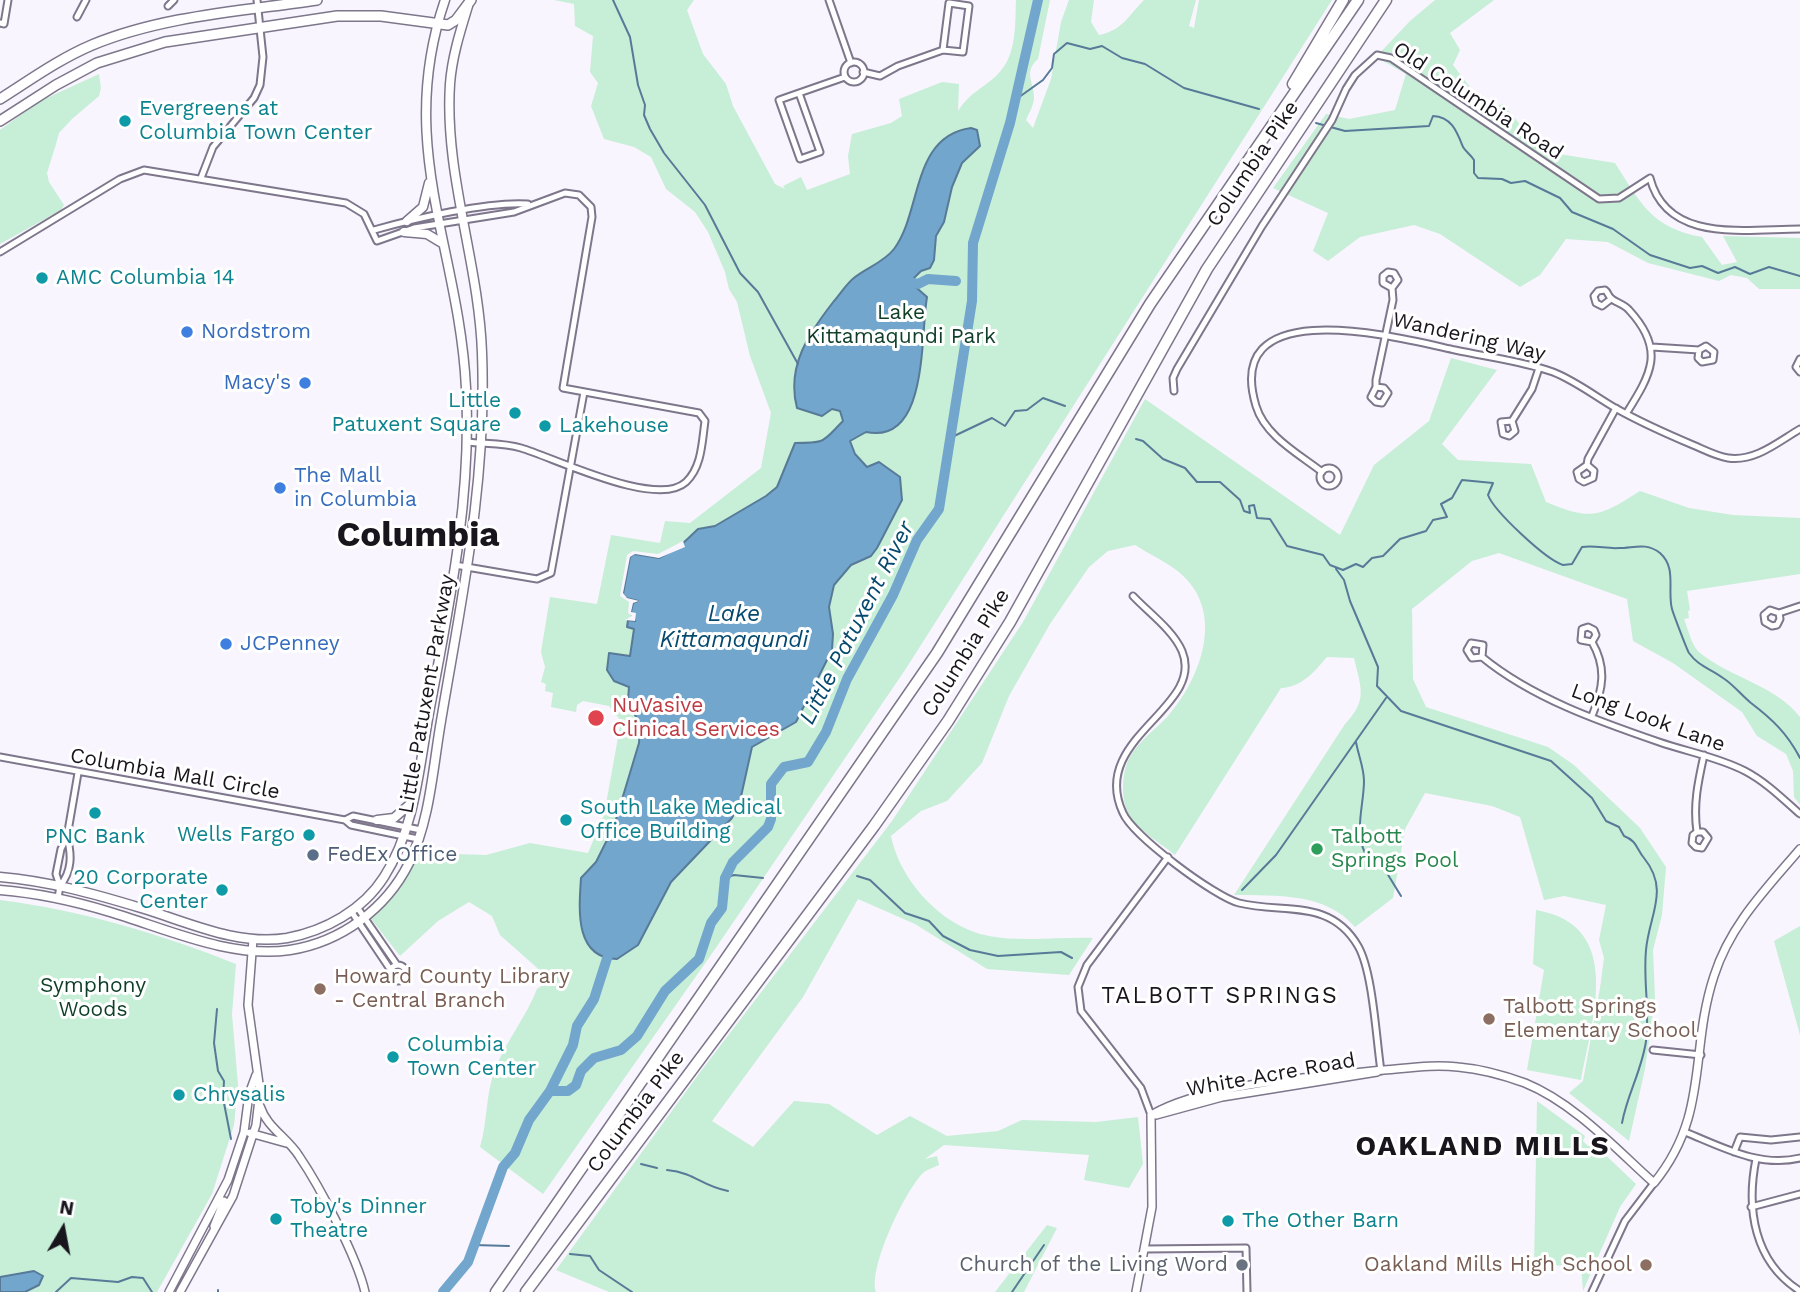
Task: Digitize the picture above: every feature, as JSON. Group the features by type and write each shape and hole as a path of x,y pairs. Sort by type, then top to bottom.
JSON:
{"highway":[{"path":"1268,130 1343,0"},
{"name":"Columbia Pike","path":"496,1292 937,653 1150,304 1358,0"},
{"name":"Columbia Pike","path":"526,1292 874,826 948,721 1010,622 1201,278 1387,0"},
{"path":"1356,44 1392,0"}],"main road":[{"path":"0,99 71,54 114,37 257,5 317,0"},
{"name":"Little Patuxent Parkway","path":"0,877 60,886 253,939 299,935 327,926 354,909 384,878 404,836 413,799 455,565 467,442 462,344 430,176 425,106 437,24 445,0"},
{"path":"0,121 77,73 118,55 166,42 356,15 437,24 452,23 469,1"},
{"name":"Little Patuxent Parkway","path":"0,890 58,898 203,940 251,951 302,948 331,938 362,919 396,885 411,860 419,835 478,504 482,444 481,324 453,150 450,85 455,52 469,1"},
{"path":"407,221 423,207 430,176"},
{"path":"404,232 428,234 442,243"},
{"path":"377,820 388,820 400,815 413,799"}],"street":[{"path":"77,17 86,0"},
{"path":"168,6 174,0"},
{"path":"829,0 850,63"},
{"path":"863,72 880,76 897,66 943,50 963,52 969,6 948,3 943,50"},
{"path":"0,23 4,24 5,4"},
{"path":"201,178 218,140 258,93 263,68 257,5"},
{"name":"Old Columbia Road","path":"1174,391 1177,369 1262,226 1332,120 1355,75 1372,57 1386,56 1599,199 1619,198 1650,177 1662,204 1685,223 1707,227 1800,229"},
{"path":"850,63 859,64 863,72"},
{"path":"845,77 845,68 850,63"},
{"path":"799,93 820,152 800,159 779,100 799,93 845,77 856,81 863,72"},
{"path":"0,252 136,172 162,171 353,206 364,214 377,241 438,220"},
{"path":"374,230 407,221 465,217 513,203 528,204 570,193 588,202 592,217 564,388 699,413 705,421 700,456 694,473 686,482 664,491 603,480 522,448 467,442"},
{"path":"1376,387 1393,300 1392,288"},
{"path":"1611,299 1629,309 1651,347 1652,363 1648,379 1626,414"},
{"name":"Wandering Way","path":"1322,472 1264,423 1252,388 1254,362 1270,342 1287,335 1337,329 1385,334 1539,368 1567,379 1626,414 1671,436 1733,458 1757,454 1800,429"},
{"path":"1651,347 1699,350"},
{"path":"1800,359 1796,366 1800,372"},
{"path":"1512,421 1532,389 1539,368"},
{"path":"455,565 537,579 548,576 554,564 584,392"},
{"path":"1587,465 1591,451 1616,408"},
{"path":"1133,596 1177,642 1184,657 1183,673 1175,692 1156,720 1125,752 1115,785 1127,822 1168,857 1229,900 1249,905 1308,909 1342,926 1363,955 1381,1071"},
{"path":"1779,613 1800,606"},
{"path":"1592,642 1600,657 1603,677 1592,716"},
{"name":"Long Look Lane","path":"1482,657 1518,684 1659,743 1704,755 1755,776 1800,814"},
{"path":"1698,832 1695,799 1704,755"},
{"name":"Columbia Mall Circle","path":"0,757 345,820 351,825 404,836 419,835"},
{"path":"58,898 60,886 56,874 61,849 67,837 78,773"},
{"name":"Columbia Mall Circle","path":"345,820 353,816 407,826 419,835"},
{"path":"60,886 68,876 71,850 67,837"},
{"path":"1592,1292 1625,1222 1654,1183 1685,1132 1693,1107 1712,984 1729,939 1748,911 1800,849"},
{"path":"1136,1292 1154,1191 1151,1115 1140,1088 1081,1011 1078,988 1087,965 1168,857"},
{"path":"354,909 362,919 397,965 406,971 404,979 393,980 390,969 362,919"},
{"path":"180,1292 239,1182 254,1134 259,1102 248,1005 253,939"},
{"path":"390,969 397,965"},
{"path":"1653,1049 1701,1055"},
{"name":"White Acre Road","path":"1151,1115 1239,1094 1367,1076 1381,1071 1420,1066 1457,1066 1481,1070 1525,1084 1575,1114 1654,1183"},
{"path":"169,1292 224,1191 244,1132 249,1094 256,1075"},
{"path":"259,1102 268,1124 300,1157 354,1259 365,1292"},
{"path":"244,1132 290,1144"},
{"path":"1685,1132 1756,1159 1780,1161 1800,1158"},
{"path":"1734,1152 1740,1137 1771,1140 1800,1137"},
{"path":"1756,1159 1751,1207 1765,1254 1783,1279 1800,1291"},
{"path":"214,1230 216,1218 228,1193"},
{"path":"1751,1207 1800,1194"},
{"path":"1145,1250 1246,1248 1247,1292"}],"green space":[{"name":"Lake Kittamaqundi Park","path":"554,0 694,0 687,10 703,54 726,84 733,106 775,184 785,189 783,186 801,177 807,190 850,174 848,156 852,134 891,123 902,116 899,99 942,82 959,84 958,111 972,94 998,74 1009,58 1014,39 1016,0 1050,0 1038,59 1030,73 1034,100 1026,120 1033,128 1051,79 1061,22 1069,0 1094,0 1091,22 1099,35 1120,26 1144,0 1196,0 1189,26 1194,28 1199,0 1332,0 905,670 713,952 543,1194 480,1147 496,1067 537,989 544,984 544,974 500,935 492,916 469,902 438,921 400,956 368,915 419,853 486,855 530,843 588,853 604,815 621,721 609,706 583,701 577,705 576,712 551,707 553,693 545,691 546,684 541,682 545,667 541,652 550,597 597,604 611,535 660,543 665,521 690,523 761,468 771,413 750,356 737,302 729,289 725,272 708,232 695,212 666,189 651,157 634,147 604,139 591,106 598,83 590,72 593,36 575,26 574,4"},
{"path":"1435,0 1494,0 1450,33 1460,50 1453,65 1487,109 1503,104 1537,145 1559,154 1615,163 1650,212 1671,227 1702,237 1722,265 1737,262 1723,236 1800,238 1800,289 1759,289 1747,278 1731,275 1719,281 1648,263 1608,242 1566,239 1540,275 1520,287 1440,234 1414,225 1360,237 1328,261 1313,251 1328,213 1273,188 1326,114 1349,119 1395,110 1406,74 1376,57 1410,21"},
{"path":"99,74 99,96 59,133 47,173 49,182 64,205 61,210 0,244 0,130 38,102"},
{"path":"1451,358 1497,370 1442,444 1458,460 1531,464 1546,502 1574,512 1595,513 1604,511 1640,491 1689,508 1733,515 1800,518 1800,574 1687,591 1690,610 1689,618 1684,619 1692,642 1700,653 1712,662 1766,689 1790,706 1800,717 1800,805 1794,797 1793,771 1786,754 1757,736 1742,712 1673,663 1633,641 1627,599 1499,553 1472,561 1412,609 1413,679 1426,707 1548,747 1574,765 1640,828 1666,867 1662,915 1653,950 1655,998 1645,1069 1629,1141 1569,1093 1583,1081 1604,958 1599,940 1606,905 1564,896 1544,900 1520,817 1492,806 1425,793 1405,829 1393,898 1355,927 1329,907 1315,902 1283,896 1234,895 1357,708 1361,693 1354,658 1327,657 1301,682 1281,688 1175,855 1134,822 1123,795 1128,762 1139,744 1180,701 1198,664 1204,645 1205,625 1202,606 1194,589 1180,573 1135,545 1108,551 1089,567 1050,624 1009,696 982,763 947,801 921,811 891,836 903,869 914,885 926,900 955,923 972,931 1001,938 1093,938 1069,975 987,969 915,924 858,899 803,997 712,1121 753,1147 794,1101 829,1104 877,1135 910,1116 947,1136 998,1131 1022,1120 1096,1122 1138,1117 1143,1164 1129,1188 1084,1180 1089,1155 944,1145 925,1159 937,1156 939,1165 924,1172 916,1181 898,1212 877,1266 876,1292 609,1292 556,1270 701,1071 892,821 1023,622 1145,399 1340,535 1374,465 1429,421"},
{"name":"Symphony Woods","path":"0,900 120,924 236,964 232,1014 238,1085 234,1125 212,1194 157,1292 0,1292"},
{"path":"1536,910 1564,919 1582,934 1592,954 1596,978 1595,1003 1581,1080 1527,1070 1544,970 1533,964"},
{"path":"1800,926 1800,1035 1774,941"},
{"path":"1537,1101 1585,1136 1583,1141 1588,1146 1596,1146 1636,1184 1620,1207 1583,1291 1581,1265 1534,1266"},
{"path":"1047,1225 1057,1228 1024,1292 995,1292"}],"water":[{"name":"Lake Kittamaqundi","path":"971,128 977,130 980,146 962,163 952,187 944,222 936,236 934,260 930,268 921,271 910,282 927,297 918,384 911,405 901,422 886,432 866,432 850,441 855,454 867,467 879,462 900,477 902,500 871,556 851,565 834,585 829,607 833,634 832,650 796,722 752,747 740,801 732,818 671,882 638,945 617,959 603,957 586,941 582,930 581,878 596,862 614,826 639,743 640,726 628,699 629,687 614,681 607,670 609,653 630,656 634,629 627,627 628,620 635,621 631,612 633,603 638,601 626,598 623,594 630,557 634,554 659,558 679,547 698,529 715,526 766,496 777,487 795,443 819,442 843,421 840,411 832,409 822,416 797,408 795,378 802,351 816,325 849,282 894,249 903,234 920,178 938,145 952,134"},
{"path":"34,1271 43,1276 39,1285 25,1292 0,1292 0,1277"}],"pier":[{"path":"683,541 685,547 659,558 635,554 630,557 623,593 627,598 639,601 633,603 631,612 636,613 635,621 625,620 632,616 628,613 629,602 620,596 627,555 633,551 658,554"}],"waterway":[{"path":"613,0 630,37 638,85 645,105 644,115 650,129 664,153 705,205 740,273 758,292 798,364"},
{"name":"Little Patuxent River","path":"443,1292 468,1262 503,1167 515,1153 529,1120 550,1091 568,1091 576,1085 581,1071 594,1058 621,1050 637,1036 665,991 699,959 711,923 722,908 725,878 733,862 768,827 771,819 771,784 784,767 808,762 826,732 847,679 893,595 917,540 939,509 972,301 973,243 1010,123 1038,0"},
{"path":"1015,100 1043,80 1052,68 1054,54 1067,43 1090,49 1102,46 1122,58 1145,64 1184,88 1259,109"},
{"path":"1316,123 1345,131 1429,126 1433,116 1439,117 1449,122 1456,131 1463,147 1474,160 1474,173 1478,178 1502,179 1511,183 1525,181 1560,198 1572,212 1613,229 1650,255 1690,268 1702,266 1718,273 1735,267 1750,274 1769,267 1800,276"},
{"path":"906,294 910,282 918,284 928,279 956,281"},
{"path":"952,437 992,418 1005,426 1015,411 1027,410 1043,398 1065,406"},
{"path":"1136,439 1143,441 1163,459 1185,468 1197,482 1220,482 1240,500 1244,511 1250,513 1249,506 1254,505 1257,518 1270,519 1287,546 1323,555 1330,565 1343,570 1356,564 1363,567 1372,558 1383,556 1400,539 1426,531 1433,520 1447,517 1441,504 1452,498 1462,480 1493,483 1488,495 1500,512 1533,544 1563,565 1572,564 1582,547 1640,546 1655,550 1668,565 1672,609 1689,653 1731,684 1772,721 1790,741 1800,758"},
{"path":"1336,569 1344,580 1378,667 1377,686 1401,711 1551,761 1592,798 1606,821 1619,827 1624,836 1634,843 1652,870 1657,892 1646,950 1646,1041 1622,1123"},
{"path":"1242,890 1276,855 1386,698"},
{"path":"1356,742 1364,776 1360,836 1365,853"},
{"path":"1373,862 1382,865 1401,896"},
{"path":"725,878 734,875 763,878"},
{"path":"857,876 870,880 905,913 929,921 943,936 970,950 998,956 1061,952 1072,958"},
{"path":"550,1091 573,1045 577,1026 594,999 611,946"},
{"path":"217,1009 214,1043 218,1071 224,1081 223,1098 231,1139"},
{"path":"641,1164 657,1168"},
{"path":"667,1170 728,1191"},
{"path":"474,1245 509,1246"},
{"path":"1012,1292 1044,1245"},
{"path":"570,1254 590,1256 599,1270 632,1292"},
{"path":"56,1292 71,1278 118,1282 132,1277 143,1278 152,1292"}],"place":[{"name":"Evergreens at Columbia Town Center","path":"125,121"},
{"name":"AMC Columbia 14","path":"42,278"},
{"name":"Nordstrom","path":"187,332"},
{"name":"Macy's","path":"305,383"},
{"name":"Little Patuxent Square","path":"515,413"},
{"name":"Lakehouse","path":"545,426"},
{"name":"The Mall in Columbia","path":"280,488"},
{"name":"JCPenney","path":"226,644"},
{"name":"NuVasive Clinical Services","path":"596,718"},
{"name":"PNC Bank","path":"95,813"},
{"name":"South Lake Medical Office Building","path":"566,820"},
{"name":"Wells Fargo","path":"309,835"},
{"name":"Talbott Springs Pool","path":"1317,849"},
{"name":"FedEx Office","path":"313,855"},
{"name":"20 Corporate Center","path":"222,890"},
{"name":"Howard County Library - Central Branch","path":"320,989"},
{"name":"Talbott Springs Elementary School","path":"1489,1019"},
{"name":"Columbia Town Center","path":"393,1057"},
{"name":"Chrysalis","path":"179,1095"},
{"name":"Toby's Dinner Theatre","path":"276,1219"},
{"name":"The Other Barn","path":"1228,1221"},
{"name":"Church of the Living Word","path":"1242,1265"},
{"name":"Oakland Mills High School","path":"1646,1265"}],"district":[{"name":"Columbia","path":"418,536"},
{"name":"TALBOTT SPRINGS","path":"1220,996"},
{"name":"OAKLAND MILLS","path":"1483,1147"}]}
